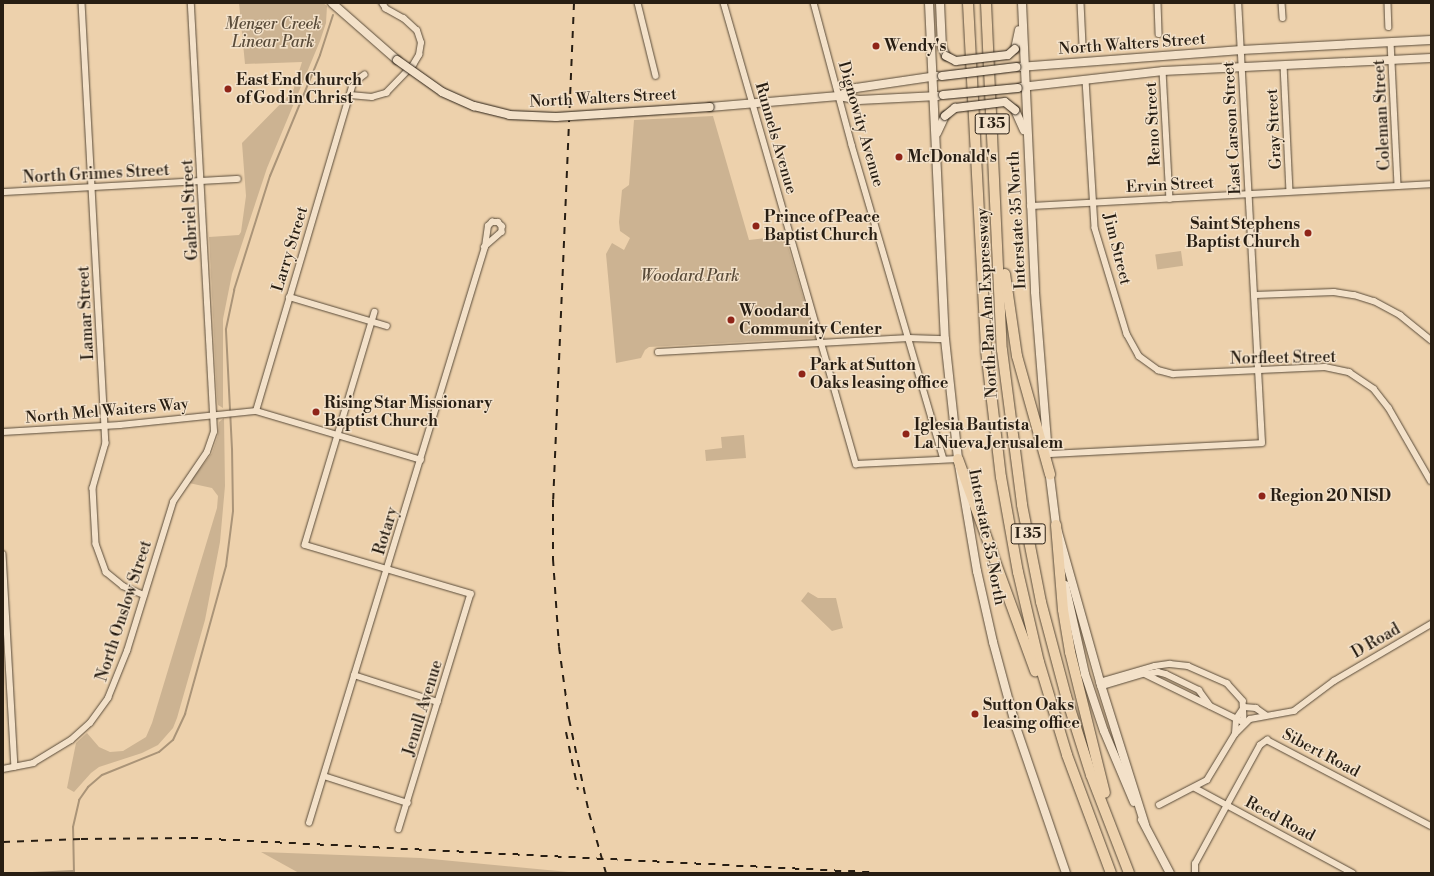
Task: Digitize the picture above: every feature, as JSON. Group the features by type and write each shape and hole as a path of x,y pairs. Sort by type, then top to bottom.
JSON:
{"highway":[{"path":"962,3 970,52"},
{"name":"North Pan Am Expressway","path":"968,3 986,350 1002,484 1018,572 1039,662 1091,824 1110,871"},
{"name":"North Pan Am Expressway","path":"988,3 988,53 996,195 1002,350 1014,452 1033,562 1066,696 1091,775 1129,873"},
{"path":"996,195 1014,341 1050,474"},
{"path":"958,459 1023,633 1066,773 1091,824"},
{"path":"1056,525 1062,610 1070,652 1099,774 1124,861"}],"main road":[{"name":"North Walters Street","path":"332,3 397,60 442,92 474,106 509,115 556,117 754,104 839,96 858,100 934,96 1163,71 1431,58"},
{"name":"Interstate 35 North","path":"929,3 945,339 958,459 977,571 993,642 1018,733 1067,871"},
{"path":"940,3 942,47 946,56 956,61 1008,55 1015,49 1022,7"},
{"name":"Interstate 35 North","path":"1022,7 1020,66 1027,137 1030,206 1046,435 1056,525"},
{"name":"North Walters Street","path":"839,96 856,88 932,76 1020,66 1241,50 1431,40"},
{"path":"936,136 945,116 955,108 1005,102 1015,110 1027,137"},
{"path":"1056,525 1101,685 1144,825"},
{"path":"1056,525 1069,610 1085,674 1122,778 1144,825 1170,873"}],"street":[{"name":"Lamar Street","path":"82,3 105,426 105,449 93,488 97,552 103,567 111,577 144,595"},
{"name":"Gabriel Street","path":"191,3 214,415"},
{"path":"350,95 372,97 386,93 413,65 419,54 421,43 417,31 404,19 386,9 382,3"},
{"path":"638,3 656,76"},
{"name":"Runnels Avenue","path":"724,3 856,464 944,459"},
{"name":"Dignowity Avenue","path":"814,3 839,96 944,459"},
{"path":"1081,3 1083,46"},
{"path":"1158,3 1159,34"},
{"name":"East Carson Street","path":"1048,454 1262,443 1238,3"},
{"path":"1282,3 1283,18"},
{"path":"1388,3 1389,26"},
{"name":"Coleman Street","path":"1391,42 1398,186"},
{"name":"Gray Street","path":"1284,65 1290,191"},
{"name":"Reno Street","path":"1163,71 1170,199"},
{"name":"Larry Street","path":"256,411 350,95 354,83 364,76"},
{"name":"Jim Street","path":"1086,80 1093,202 1099,243 1133,348 1148,364 1173,374"},
{"name":"North Grimes Street","path":"3,192 238,179"},
{"name":"Ervin Street","path":"1030,206 1431,184"},
{"name":"Rotary","path":"309,823 388,570 485,247"},
{"path":"1255,294 1334,292 1354,295 1374,302 1400,315 1431,340"},
{"path":"289,298 387,326"},
{"path":"376,312 305,545 388,570"},
{"path":"658,352 909,338 945,339"},
{"name":"Norfleet Street","path":"1173,374 1325,366 1342,369 1358,377 1374,389 1389,408 1431,481"},
{"path":"256,411 421,460"},
{"name":"North Mel Waiters Way","path":"3,432 105,426 256,411"},
{"name":"North Onslow Street","path":"3,769 33,763 71,740 97,714 116,684 172,502 210,445 214,432 214,415"},
{"path":"944,459 958,459"},
{"path":"3,554 15,767"},
{"name":"Jenull Avenue","path":"388,570 471,594 399,829"},
{"name":"D Road","path":"1266,715 1294,712 1334,681 1431,624"},
{"path":"1101,685 1155,666 1170,664 1188,666 1227,683 1243,701 1244,724"},
{"path":"1101,685 1158,672 1166,674 1199,690 1211,706"},
{"path":"1144,674 1211,706 1244,724"},
{"path":"354,675 438,702"},
{"path":"1244,707 1256,708 1266,715"},
{"path":"1235,734 1236,719 1244,707"},
{"path":"1159,805 1195,788 1207,780 1218,766 1235,734 1244,724 1266,715"},
{"name":"Sibert Road","path":"1227,805 1260,745 1267,740 1431,826"},
{"path":"324,776 408,803"},
{"name":"Reed Road","path":"1195,788 1353,873"},
{"path":"1195,873 1195,864 1227,805"}],"green space":[{"name":"Menger Creek Linear Park","path":"239,3 323,3 327,6 326,23 320,41 267,168 232,274 223,319 223,408 218,405 217,396 209,237 239,235 241,232 246,196 242,143 293,91 302,62 245,64"},
{"name":"Woodard Park","path":"713,116 749,240 785,236 815,338 649,347 645,350 641,358 616,363 606,254 612,243 624,250 630,238 620,231 619,222 622,190 629,185 634,120"},
{"path":"1181,251 1183,266 1157,269 1155,255"},
{"path":"224,418 225,486 220,542 205,620 173,728 158,745 142,753 99,767 91,773 74,792 67,788 76,743 87,733 99,747 110,752 123,751 146,737 152,723 217,508 218,496 212,488 189,483 212,453 218,435 219,422"},
{"path":"744,435 746,458 706,461 705,450 722,448 721,437"},
{"path":"808,592 818,598 836,598 843,628 832,631 801,601"},
{"path":"261,852 421,858 579,873 299,873"}],"waterway":[{"path":"74,873 73,827 79,800 88,787 102,775 159,752 173,740 185,714 226,566 233,511 232,449 226,329 234,290 270,176 320,55 333,15"},
{"path":"32,873 74,871"}],"railway":[{"path":"574,3 553,500 553,559 559,647 569,719 589,813 606,873"},
{"path":"566,732 578,790"},
{"path":"3,842 81,839 191,838 885,873"}],"place":[{"name":"Wendy's","path":"876,46"},
{"name":"East End Church of God in Christ","path":"228,89"},
{"name":"McDonald's","path":"899,157"},
{"name":"Prince of Peace Baptist Church","path":"756,226"},
{"name":"Saint Stephens Baptist Church","path":"1308,233"},
{"name":"Woodard Community Center","path":"731,320"},
{"name":"Park at Sutton Oaks leasing office","path":"802,374"},
{"name":"Rising Star Missionary Baptist Church","path":"316,412"},
{"name":"Iglesia Bautista La Nueva Jerusalem","path":"906,434"},
{"name":"Region 20 NISD","path":"1262,496"},
{"name":"Sutton Oaks leasing office","path":"975,714"}]}
